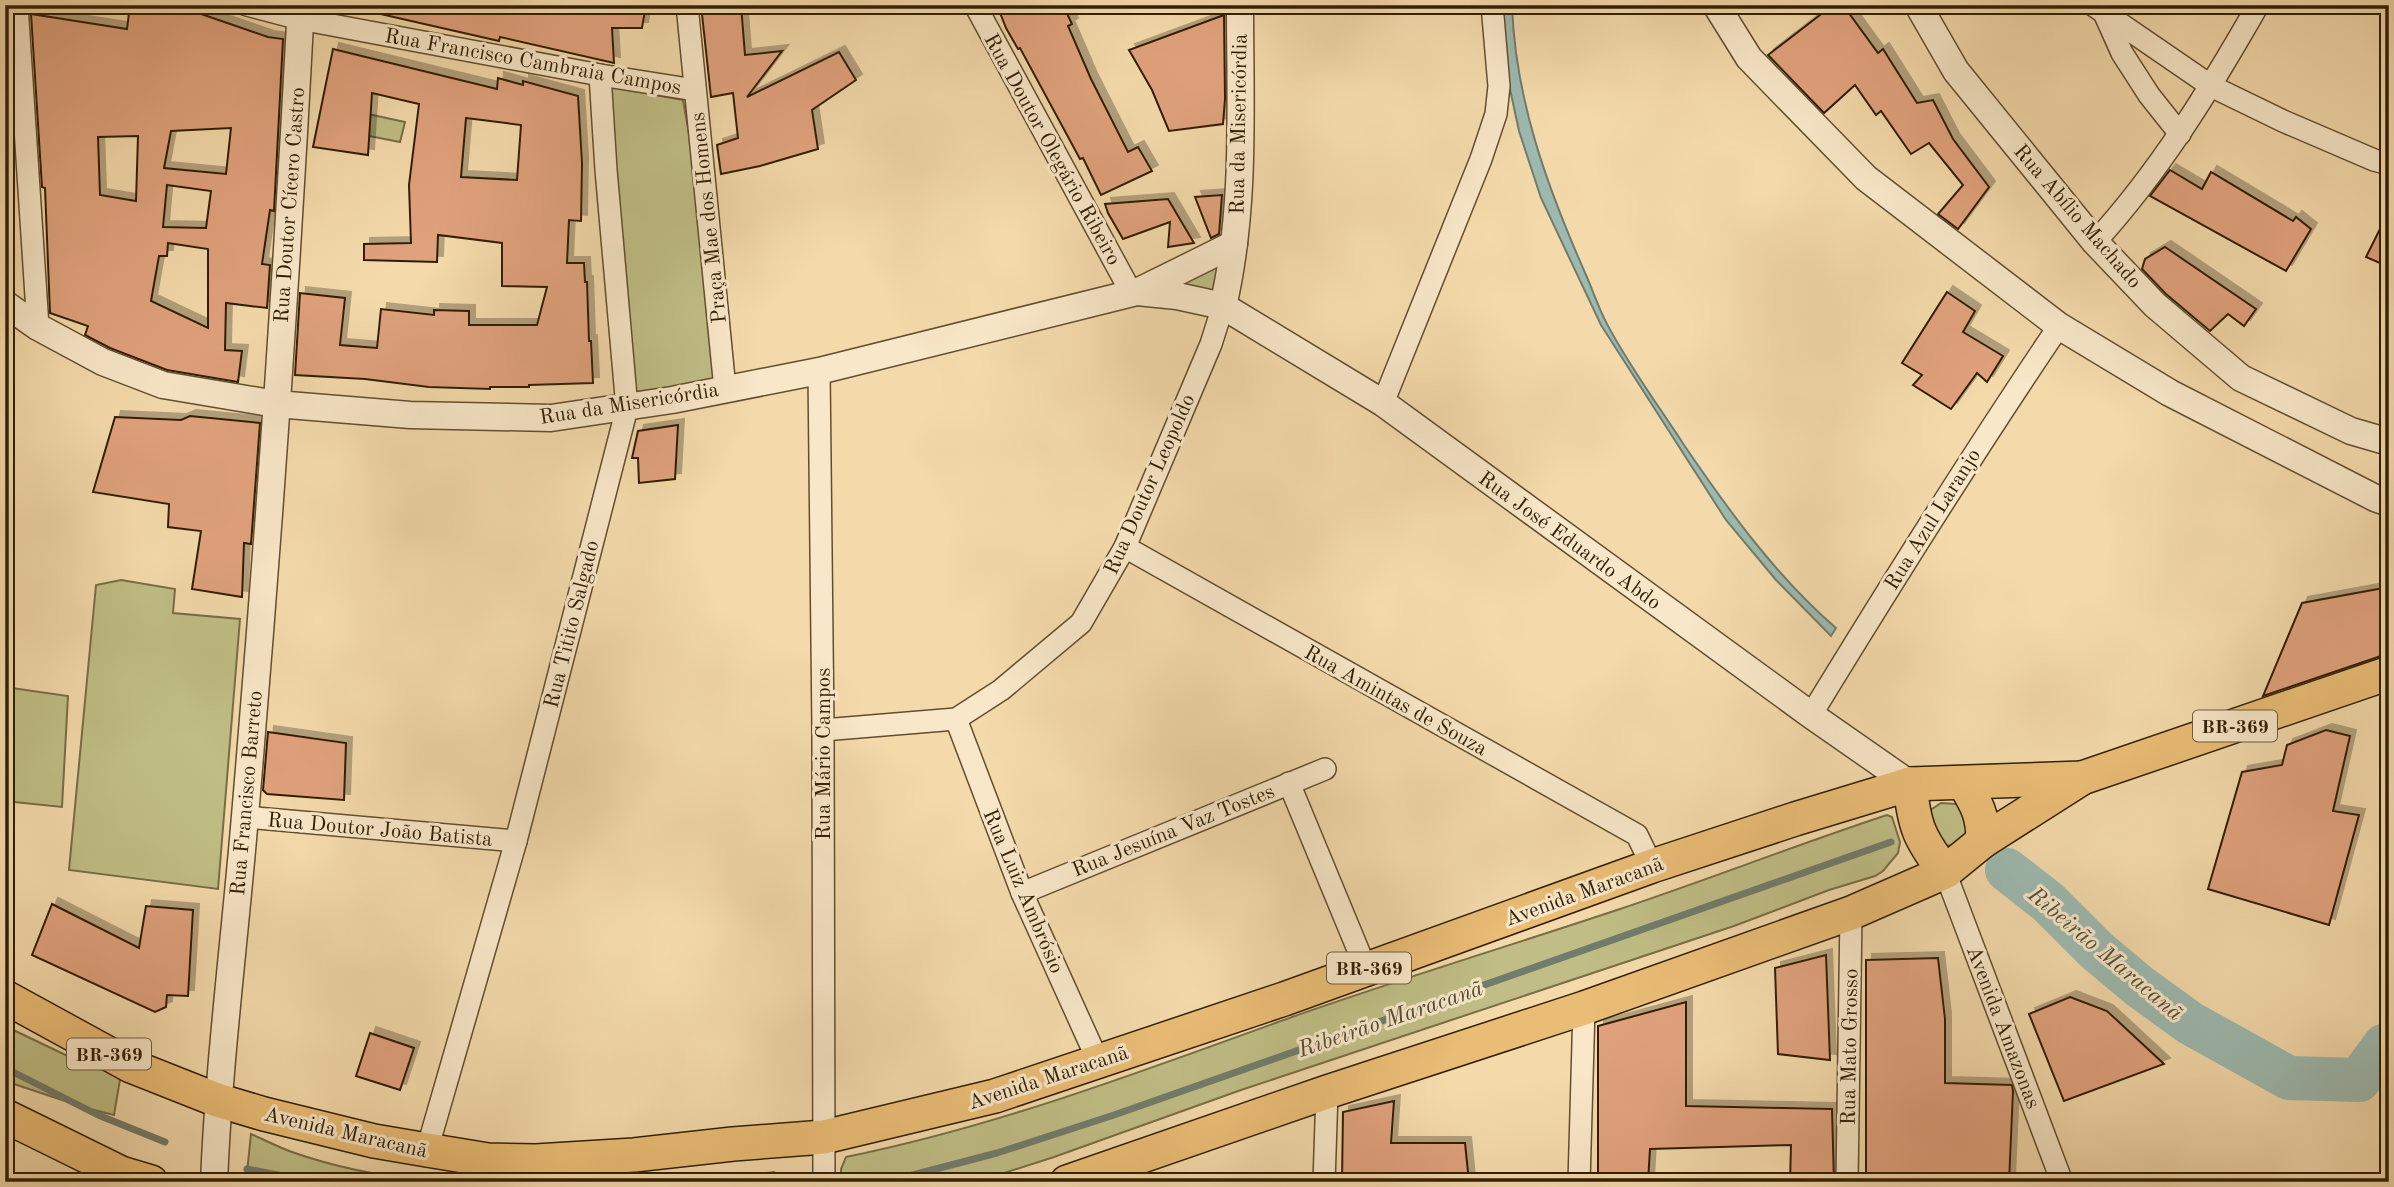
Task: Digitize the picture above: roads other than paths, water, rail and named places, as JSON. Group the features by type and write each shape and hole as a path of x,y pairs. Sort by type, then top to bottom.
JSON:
{"main road":[{"name":"Avenida Maracanã","path":"1067,1182 1327,1092 1584,1008 1851,913 1945,872 1983,841 2082,778 2389,673"},
{"name":"Avenida Maracanã","path":"5,997 131,1066 217,1100 374,1141 488,1160 537,1161 634,1155 733,1144 824,1162 995,1096 1284,999 1652,866 1795,819 1910,784 2082,778"},
{"path":"1964,783 1981,815 1983,841"},
{"path":"1910,784 1913,817 1926,847 1945,872"},
{"path":"5,1116 121,1173 151,1182"}],"street":[{"path":"18,5 38,327"},
{"name":"Rua Francisco Cambraia Campos","path":"247,5 300,12 600,75 695,90"},
{"name":"Praça Mae dos Homens","path":"687,5 725,389"},
{"name":"Rua Doutor Olegário Ribeiro","path":"975,5 1135,293"},
{"name":"Rua da Misericórdia","path":"1135,293 1177,296 1223,306 1234,244 1240,137 1240,5"},
{"path":"1382,403 1481,159 1496,114 1499,86 1492,5"},
{"path":"1716,5 1749,58 1866,178 2059,326 2170,393 2384,506"},
{"name":"Rua Abílio Machado","path":"1918,5 1956,71 2095,242 2155,305 2241,378 2351,431 2389,442"},
{"path":"2095,242 2120,214 2180,134 2258,5"},
{"path":"2099,10 2122,53 2180,134"},
{"path":"2099,10 2211,86 2283,121 2389,164"},
{"name":"Rua Doutor Cícero Castro","path":"276,404 300,12"},
{"path":"600,75 627,408"},
{"name":"Rua da Misericórdia","path":"5,304 38,327 103,362 163,385 276,404 410,415 551,418 627,408 819,371 1135,293 1234,244"},
{"name":"Rua José Eduardo Abdo","path":"1223,306 1382,403 1910,784"},
{"name":"Rua Doutor Leopoldo","path":"823,730 956,719 1001,690 1081,623 1125,547 1211,344 1223,306"},
{"name":"Rua Azul Laranjo","path":"1811,715 1857,636 1985,435 2059,326"},
{"name":"Rua Mário Campos","path":"819,371 824,1162"},
{"name":"Rua Francisco Barreto","path":"214,1182 217,1100 245,817 276,404"},
{"name":"Rua Titito Salgado","path":"427,1150 516,841 627,408"},
{"name":"Rua Amintas de Souza","path":"1125,547 1637,835 1652,866"},
{"name":"Rua Luiz Ambrósio","path":"956,719 1022,893 1098,1061"},
{"name":"Rua Jesuína Vaz Tostes","path":"1022,893 1325,769"},
{"path":"1289,783 1366,969"},
{"name":"Rua Doutor João Batista","path":"245,817 516,841"},
{"name":"Avenida Amazonas","path":"1945,872 2062,1182"},
{"name":"Rua Mato Grosso","path":"1847,1182 1851,913"},
{"path":"1579,1182 1584,1008"},
{"path":"1324,1182 1327,1092"}],"water":[{"path":"1503,5 1512,5 1519,75 1547,177 1607,324 1644,385 1718,494 1773,565 1836,628 1831,636 1776,580 1726,520 1601,325 1541,198 1519,131 1505,66"}],"waterway":[{"name":"Ribeirão Maracanã","path":"886,1182 997,1153 1114,1115 1891,842"},
{"name":"Ribeirão Maracanã","path":"2007,870 2048,902 2096,950 2139,986 2190,1023 2289,1078 2359,1080 2384,1046 2389,1044"},
{"name":"Ribeirão Maracanã","path":"5,1068 98,1115 165,1142"},
{"name":"Ribeirão Maracanã","path":"247,1169 314,1182"}]}
